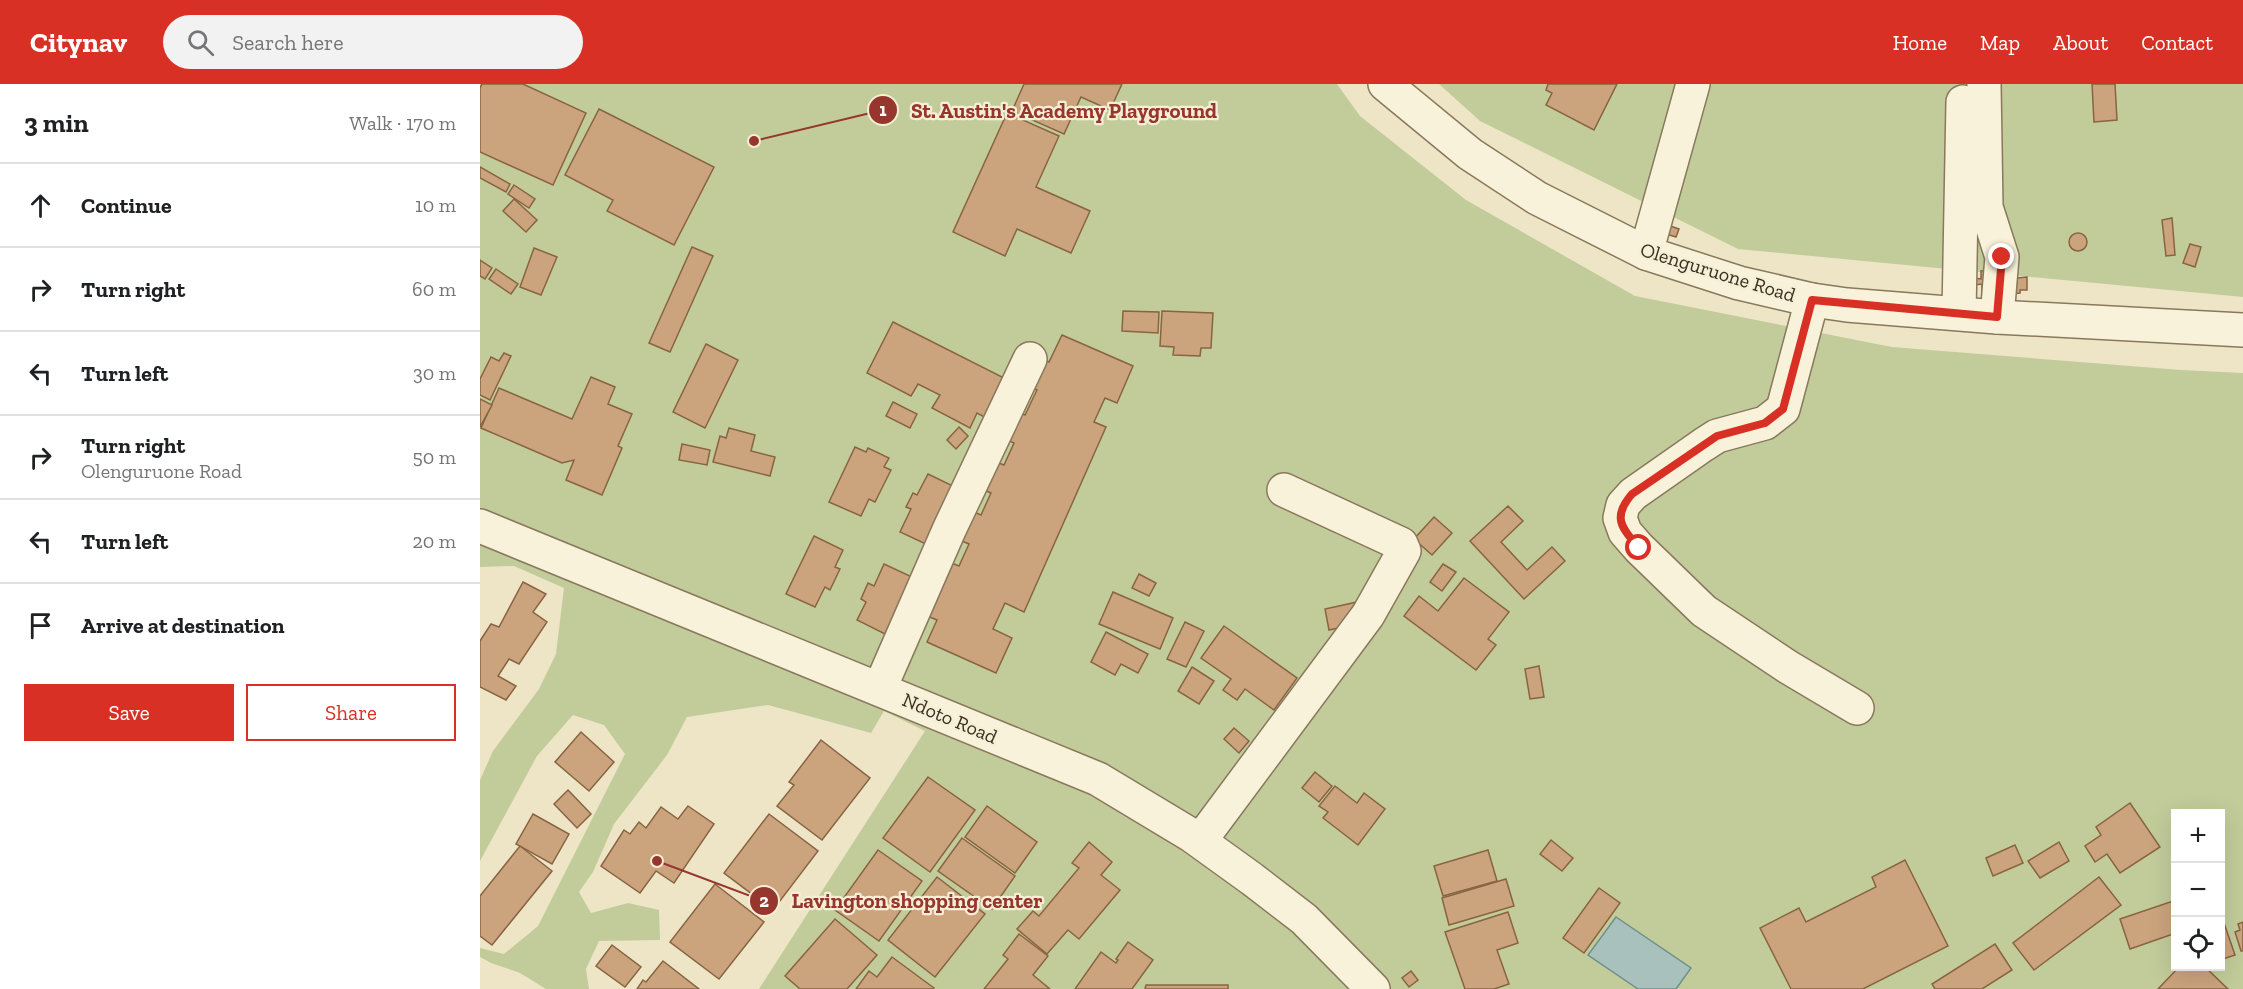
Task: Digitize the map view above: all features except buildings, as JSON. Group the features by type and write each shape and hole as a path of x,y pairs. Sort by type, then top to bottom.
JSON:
{"street":[{"name":"Olenguruone Road","path":"1385,84 1470,154 1537,198 1646,253 1739,283 1812,300 1997,317 2243,330"},
{"path":"1646,253 1693,84"},
{"path":"1959,313 1963,84"},
{"path":"1984,84 1986,207 2002,257 1997,317"},
{"path":"1812,300 1783,409 1765,423 1717,436 1666,469 1632,494 1623,505 1620,518 1625,532 1639,548 1704,611 1788,667 1857,708"},
{"path":"880,688 949,530 1030,359"},
{"path":"1200,841 1368,615 1404,551 1401,544 1284,490"},
{"name":"Ndoto Road","path":"480,526 1098,779 1200,841 1304,919 1373,989"}],"green space":[{"path":"480,84 1337,84 1360,116 1466,200 1635,296 1892,347 2243,373 2243,989 759,989 925,731 884,711 871,733 768,705 687,717 667,755 614,824 593,872 579,892 591,913 628,903 659,910 660,940 599,941 586,969 589,989 546,989 520,973 480,957 480,948 504,954 538,926 625,754 604,725 573,715 537,756 480,861 480,780 493,751 539,689 556,654 564,588 514,566 480,567"},
{"path":"1439,84 2243,84 2243,297 1738,249 1480,121"}],"water":[{"path":"1616,917 1691,968 1676,989 1638,989 1588,955"}],"place":[{"name":"St. Austin's Academy Playground","path":"754,141"},
{"name":"Lavington shopping center","path":"657,861"}],"route":[{"path":"1639,548 1625,532 1620,518 1623,505 1632,494 1717,436 1765,423 1783,409 1812,300 1997,317 2002,257"}]}
